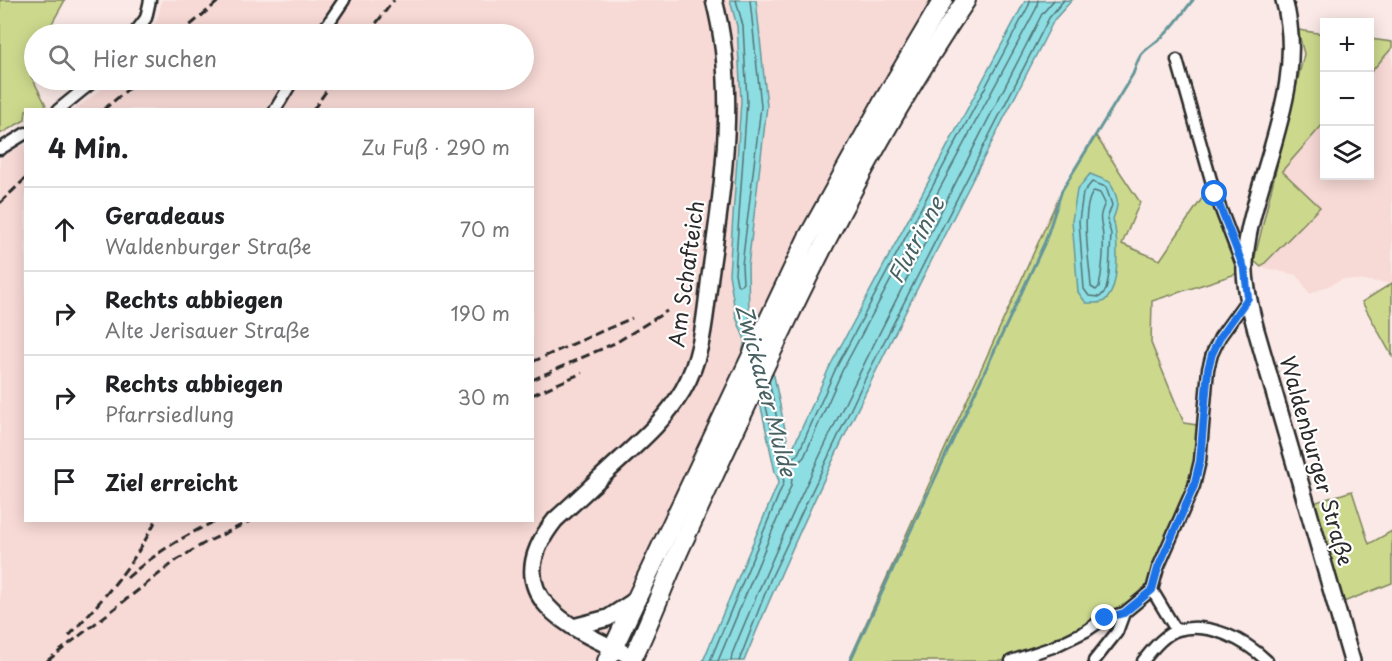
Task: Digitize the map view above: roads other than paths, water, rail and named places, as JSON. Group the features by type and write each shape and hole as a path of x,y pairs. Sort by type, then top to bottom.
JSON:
{"main road":[{"path":"610,655 807,239 884,100 943,0"},
{"path":"632,659 681,547 824,246 919,71 966,0"}],"street":[{"path":"142,24 146,18 150,0"},
{"path":"328,24 344,0"},
{"name":"Am Schafteich","path":"632,659 610,655 549,609 537,592 533,576 534,555 542,537 555,520 663,419 683,390 699,353 718,223 727,107 726,69 714,0"},
{"name":"Waldenburger Straße","path":"1284,0 1289,20 1291,60 1286,98 1248,233 1245,271 1248,298 1352,661"},
{"name":"Waldenburger Straße","path":"1177,60 1215,194 1245,271"},
{"path":"60,108 83,90"},
{"path":"275,108 287,90"},
{"path":"2,148 24,134"},
{"path":"1011,661 1053,647 1086,631 1105,618 1124,613 1152,590 1158,568 1194,486 1200,461 1208,369 1212,354 1220,337 1248,298"},
{"path":"1152,590 1176,630"},
{"path":"573,627 608,618 637,599"},
{"path":"1094,661 1117,632 1124,613"},
{"path":"1143,661 1156,645 1176,630 1198,627 1225,634 1252,647 1267,661"}],"water":[{"path":"730,0 756,0 767,106 748,266 749,316 774,376 790,454 830,366 1025,1 1072,0 1054,20 853,417 744,661 703,661 779,481 760,402 742,354 745,340 736,317 729,274 741,101 737,26"},
{"path":"1090,174 1110,182 1117,200 1113,219 1117,250 1116,275 1109,295 1100,303 1086,303 1078,292 1072,221 1077,190"}],"waterway":[{"path":"850,661 1045,242 1062,190 1133,74 1138,60 1170,29 1193,0"}],"railway":[{"path":"192,24 220,0"},
{"path":"376,24 394,0"},
{"path":"105,108 127,90"},
{"path":"314,108 327,90"},
{"path":"0,203 24,180"},
{"path":"534,379 617,342 667,311"},
{"path":"534,361 632,318"},
{"path":"534,394 582,373"},
{"path":"69,636 128,567 155,522"},
{"path":"127,578 170,546 214,522"},
{"path":"47,661 177,560 203,544 248,522"}],"water label":[{"name":"Flutrinne","path":"916,240"},
{"name":"Zwickauer Mulde","path":"766,390"}]}
